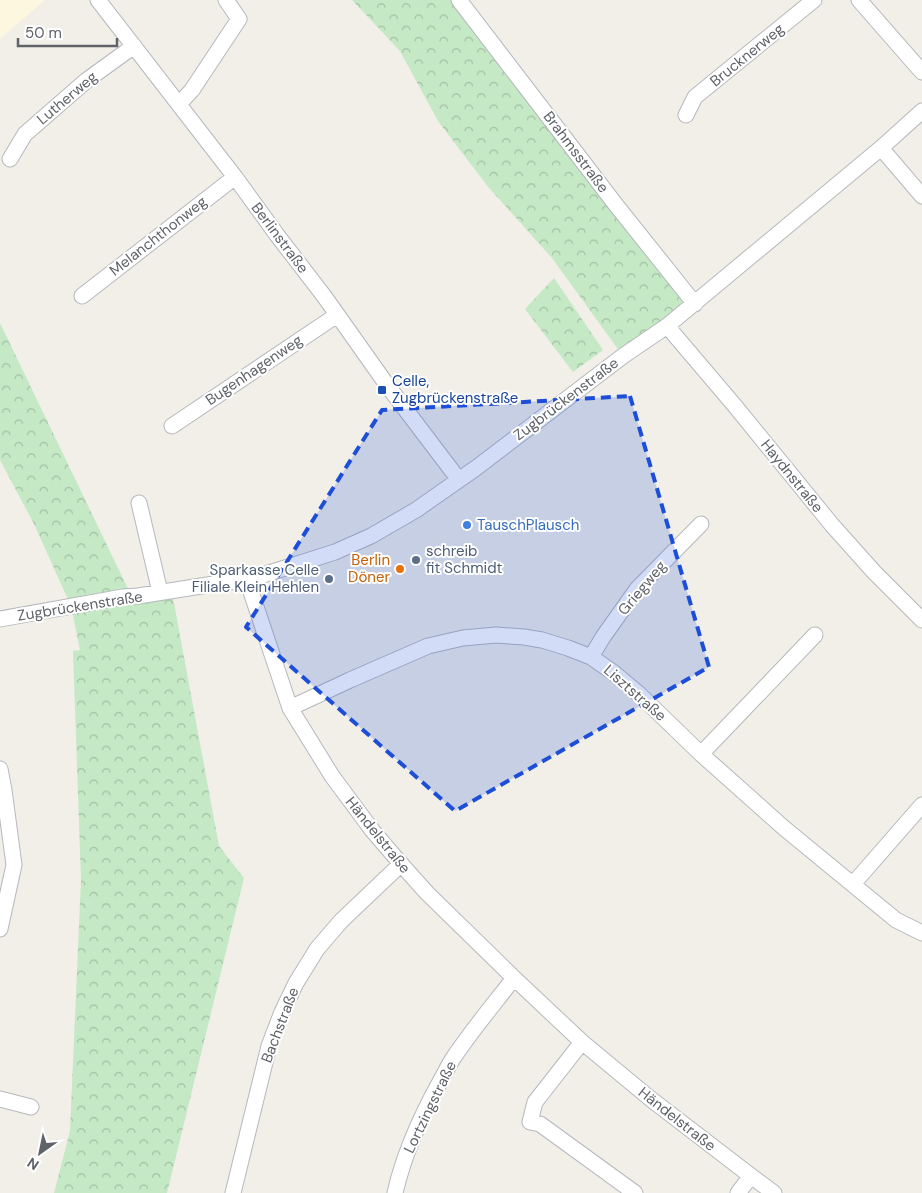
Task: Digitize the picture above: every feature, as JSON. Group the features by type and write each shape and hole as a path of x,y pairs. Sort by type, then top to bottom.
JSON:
{"street":[{"name":"Berlinstraße","path":"98,0 235,177 459,480"},
{"path":"179,104 192,90 239,19 226,0"},
{"name":"Brahmsstraße","path":"459,0 616,205 695,304"},
{"name":"Brucknerweg","path":"686,115 695,97 814,0"},
{"path":"859,0 922,72"},
{"name":"Lutherweg","path":"10,158 24,134 87,80 134,46"},
{"name":"Zugbrückenstraße","path":"0,619 123,597 247,580 335,552 371,536 416,510 459,480 623,356 667,326 881,148 922,111"},
{"path":"881,148 922,196"},
{"name":"Melanchthonweg","path":"82,296 235,177"},
{"name":"Bugenhagenweg","path":"172,426 337,315"},
{"name":"Haydnstraße","path":"667,326 832,525 874,572 922,620"},
{"name":"Zugbrückenstraße","path":"139,503 160,592"},
{"name":"Griegweg","path":"591,657 603,637 638,589 701,524"},
{"name":"Händelstraße","path":"247,580 290,708 332,776 372,830 401,864 514,978 582,1042 652,1100 774,1193"},
{"name":"Lisztstraße","path":"290,708 428,646 463,638 496,635 542,640 568,648 591,657 614,673 784,828 896,920 922,933"},
{"path":"701,754 815,635"},
{"path":"0,768 4,790 7,863 0,929"},
{"path":"853,884 922,805"},
{"name":"Bachstraße","path":"233,1193 269,1046 296,983 316,949 341,921 401,864"},
{"name":"Lortzingstraße","path":"395,1193 415,1132 453,1058 514,978"},
{"path":"582,1042 535,1102 530,1122 540,1124 635,1193"},
{"path":"0,1099 31,1107"},
{"path":"738,1193 751,1176"}],"highlighted area":[{"path":"630,396 709,667 455,811 246,627 382,410"}],"shaded area":[{"path":"0,0 45,0 0,39"}],"green space":[{"path":"352,0 459,0 695,304 623,356 552,258 489,188 438,121 400,51"},
{"path":"554,278 603,350 573,372 525,309"},
{"path":"0,323 131,595 171,587 219,846 244,878 167,1193 54,1193 70,1131 81,880 73,651 80,650 71,606 34,524 0,460"}],"place":[{"name":"Celle, Zugbrückenstraße","path":"382,390"},
{"name":"TauschPlausch","path":"467,525"},
{"name":"schreib fit Schmidt","path":"416,560"},
{"name":"Berlin Döner","path":"400,569"},
{"name":"Sparkasse Celle Filiale Klein Hehlen","path":"329,579"}]}
